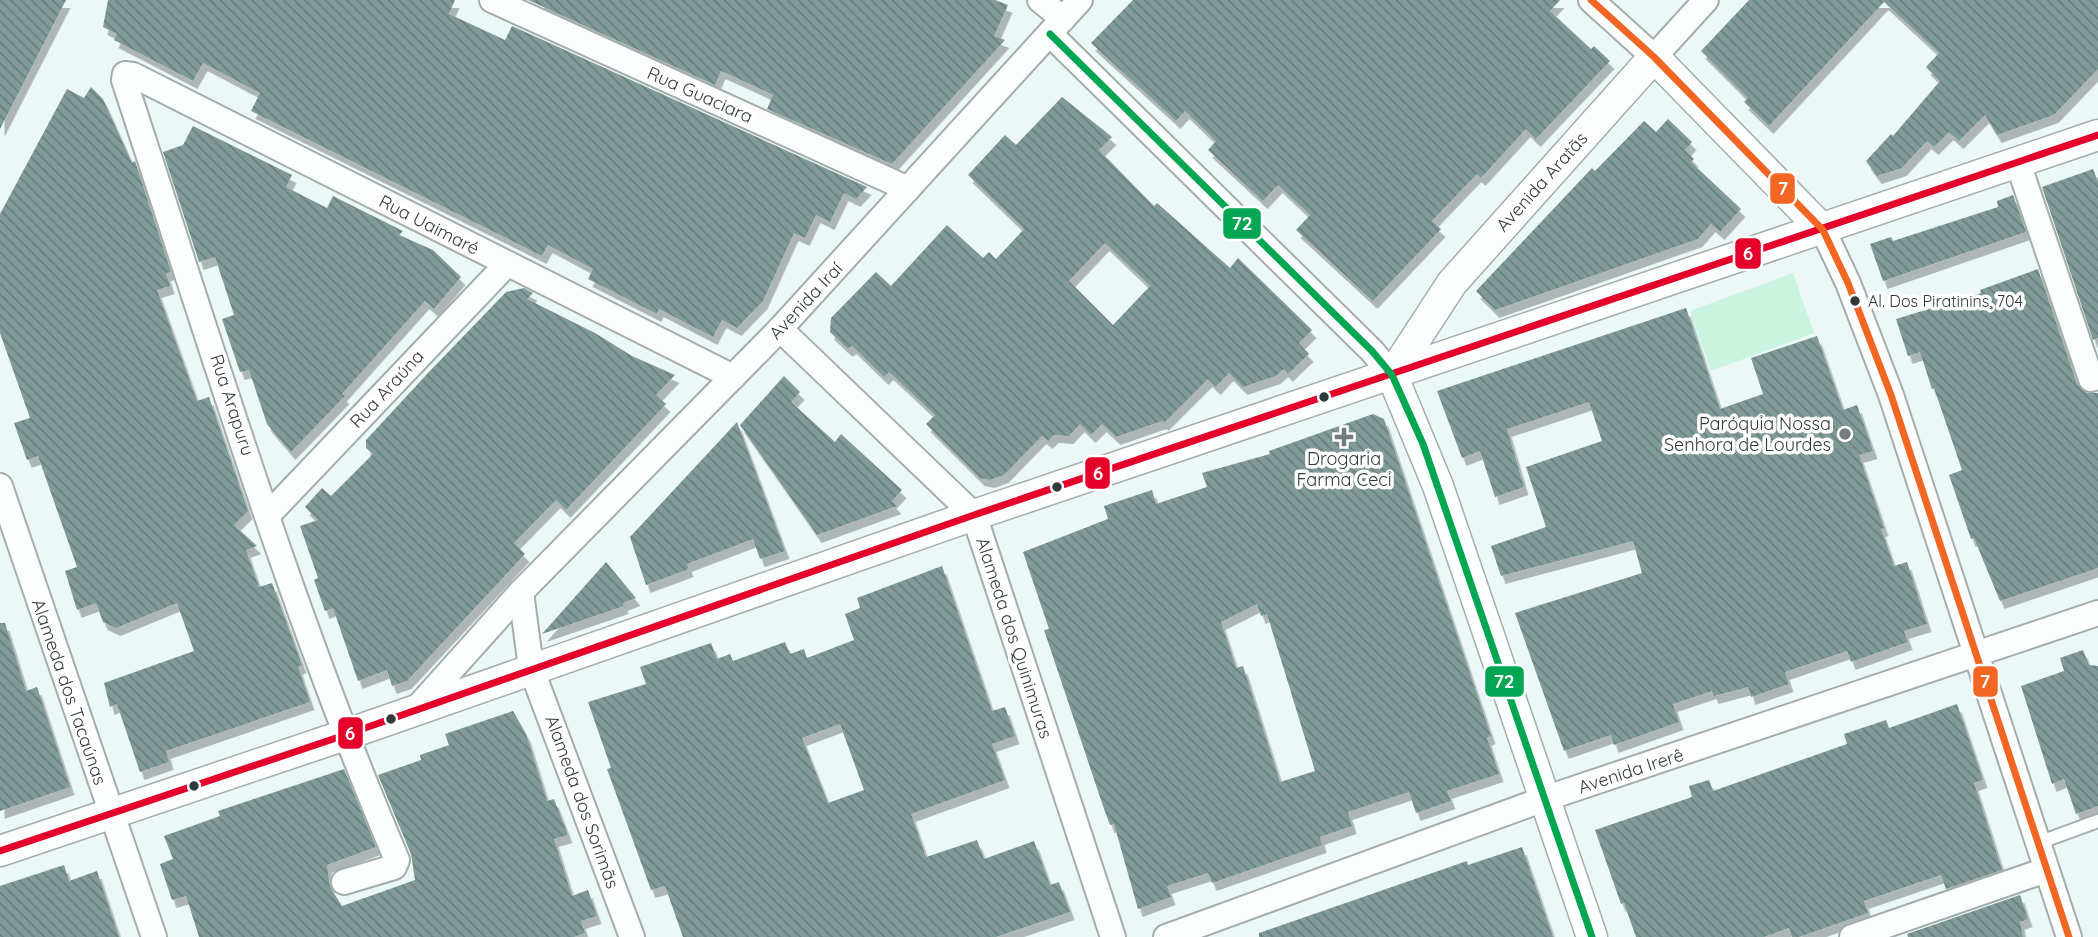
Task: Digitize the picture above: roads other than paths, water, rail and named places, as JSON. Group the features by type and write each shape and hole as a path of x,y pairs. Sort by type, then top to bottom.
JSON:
{"street":[{"name":"Rua Guaciara","path":"492,0 908,189"},
{"path":"1040,0 1057,26 1392,375 1423,444 1547,798 1592,937"},
{"name":"Avenida Iraí","path":"416,709 521,592 780,329 1080,0"},
{"path":"1591,0 1654,57 1823,230 1848,283 1891,395 2069,937"},
{"name":"Avenida Aratãs","path":"1392,375 1452,283 1706,0"},
{"name":"Rua Uaimaré","path":"125,74 133,75 733,377"},
{"name":"Rua Arapuru","path":"125,74 124,80 268,515 345,735 397,864 344,882"},
{"path":"0,851 345,735 974,514 1823,230 2098,135"},
{"path":"2018,163 2091,379 2098,377"},
{"name":"Rua Araúna","path":"268,515 507,264"},
{"name":"Alameda dos Quinimuras","path":"780,329 974,514 1113,937"},
{"name":"Alameda dos Tacaúnas","path":"0,486 154,937"},
{"path":"521,592 531,668"},
{"name":"Avenida Irerê","path":"1166,937 1547,798 2098,613"},
{"name":"Alameda dos Sorimãs","path":"531,668 632,937"},
{"path":"1852,937 2046,870"}],"lane":[{"path":"2038,843 2098,821"}],"place":[{"name":"Al. Dos Piratinins, 704","path":"1855,301"},
{"name":"Paróquia Nossa Senhora de Lourdes","path":"1845,434"},
{"name":"Drogaria Farma Ceci","path":"1344,437"}]}
